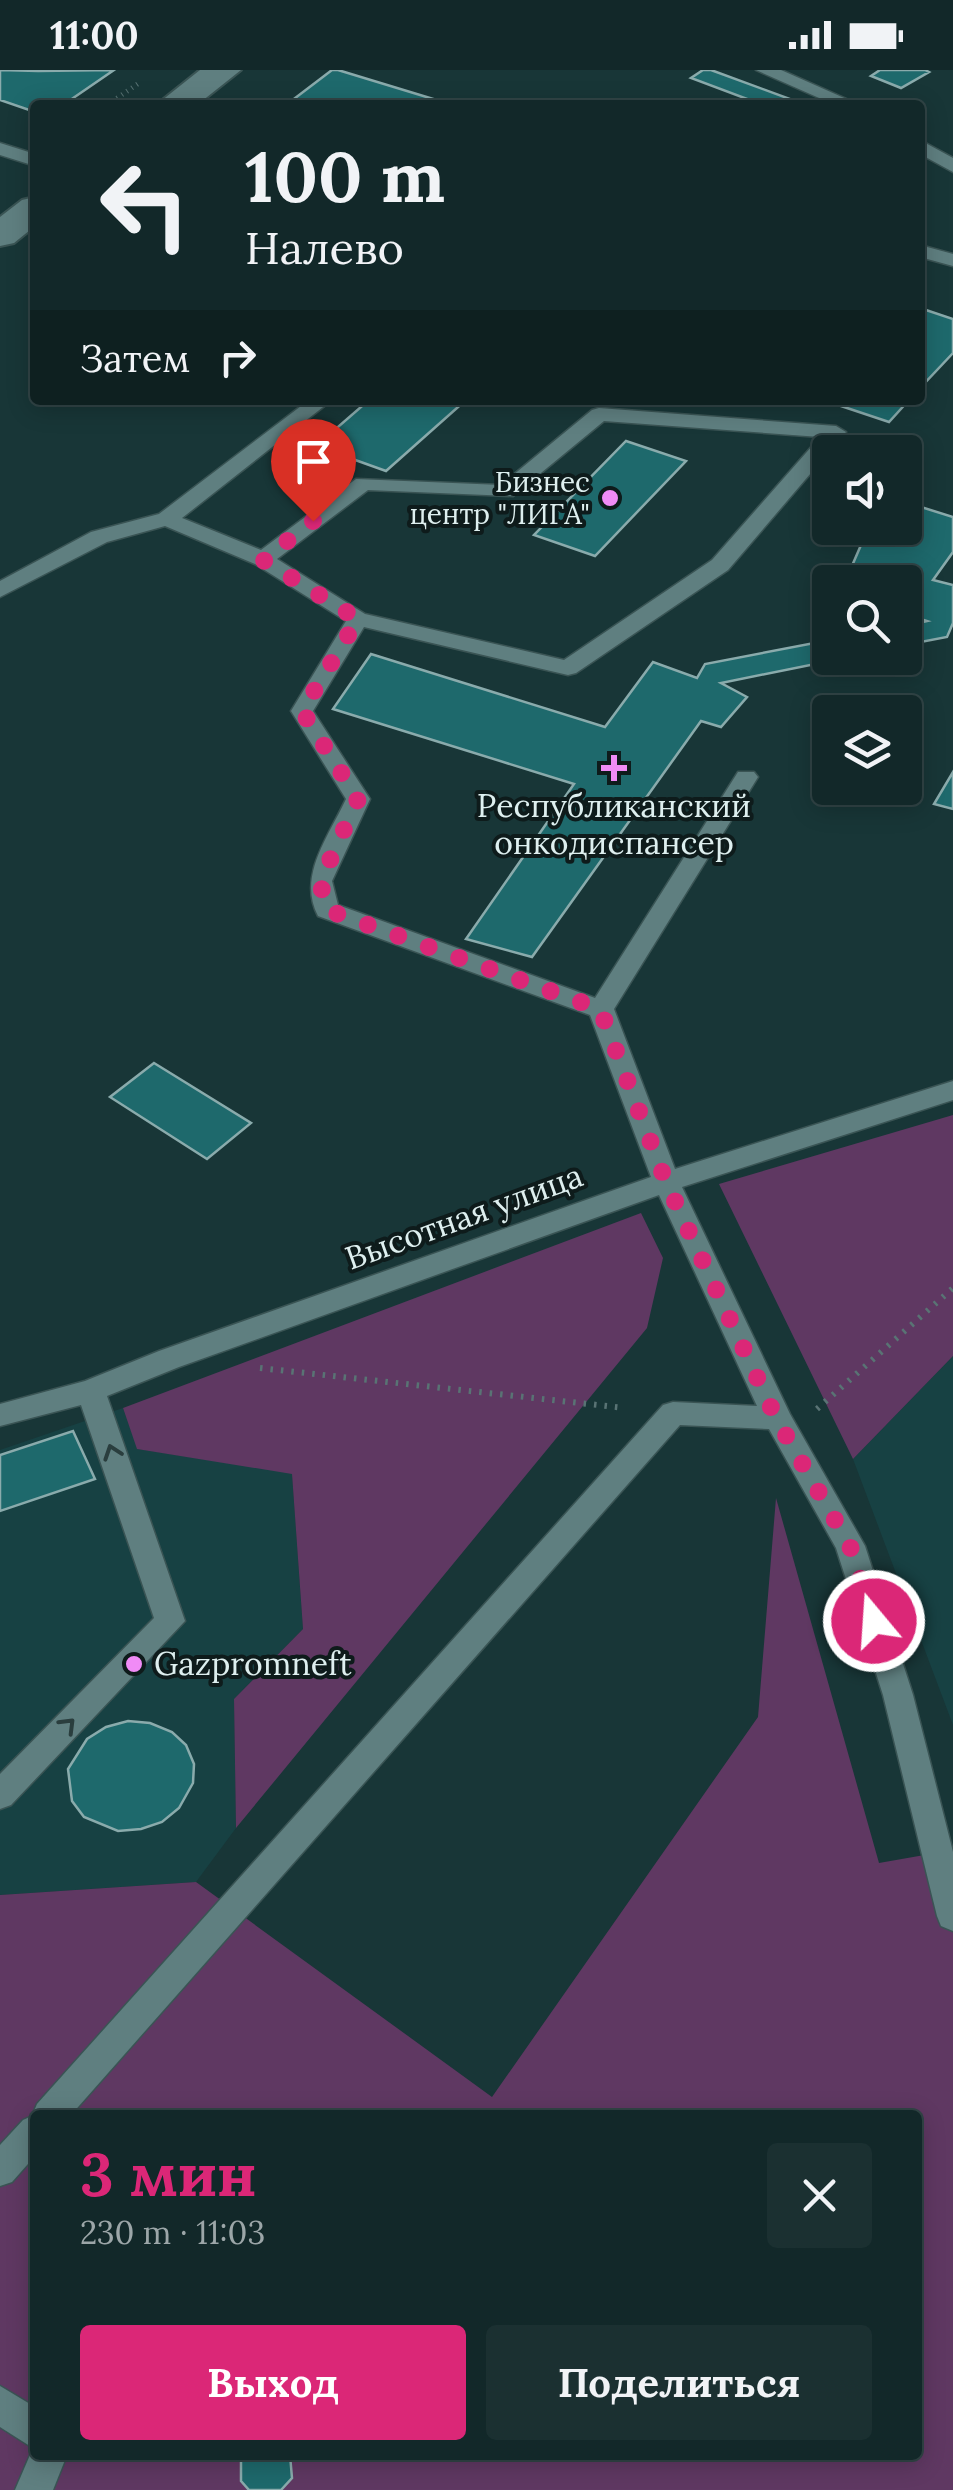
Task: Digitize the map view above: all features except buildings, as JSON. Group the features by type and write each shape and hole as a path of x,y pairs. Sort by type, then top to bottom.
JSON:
{"main road":[{"path":"181,100 223,70"},
{"path":"0,235 30,212"}],"lane":[{"path":"765,70 840,100"},
{"path":"0,148 30,158"},
{"path":"925,149 953,166"},
{"path":"925,252 953,260"},
{"path":"0,590 99,538 167,518 315,405"},
{"path":"167,518 263,560 358,619 568,668 720,565 836,432 599,414 506,492 363,483 263,560"},
{"path":"358,619 302,711 358,799 320,882 327,910 600,1009 666,1182 776,1418 850,1546 898,1695 953,1916"},
{"path":"600,1009 746,777"},
{"name":"Высотная улица","path":"0,1415 91,1390 169,1358 666,1182 953,1090"},
{"path":"0,1794 170,1621 91,1390"},
{"path":"53,2110 674,1413 776,1418"},
{"path":"0,2170 30,2137"},
{"path":"0,2404 30,2426"},
{"path":"34,2490 46,2460"}],"path":[{"path":"776,1418 820,1408 953,1288"},
{"path":"247,1367 674,1413"}],"shaded area":[{"path":"953,1115 953,1356 853,1459 719,1184"},
{"path":"641,1213 663,1258 647,1328 236,1828 234,1699 303,1629 292,1474 137,1449 123,1408"},
{"path":"953,1356 953,1725 853,1459"},
{"name":"Gazpromneft","path":"123,1408 138,1449 292,1473 303,1629 234,1699 236,1828 196,1882 0,1895 0,1450"},
{"path":"776,1498 879,1863 953,1850 953,2490 0,2490 0,1895 196,1882 492,2097 758,1717"}],"place":[{"name":"Бизнес центр \"ЛИГА\"","path":"610,498"},
{"name":"Республиканский онкодиспансер","path":"614,768"},
{"name":"Gazpromneft","path":"134,1664"}],"route":[{"path":"313,521 263,560 358,619 302,711 358,799 320,882 327,910 600,1009 666,1182 776,1418 850,1546 874,1621"}]}
